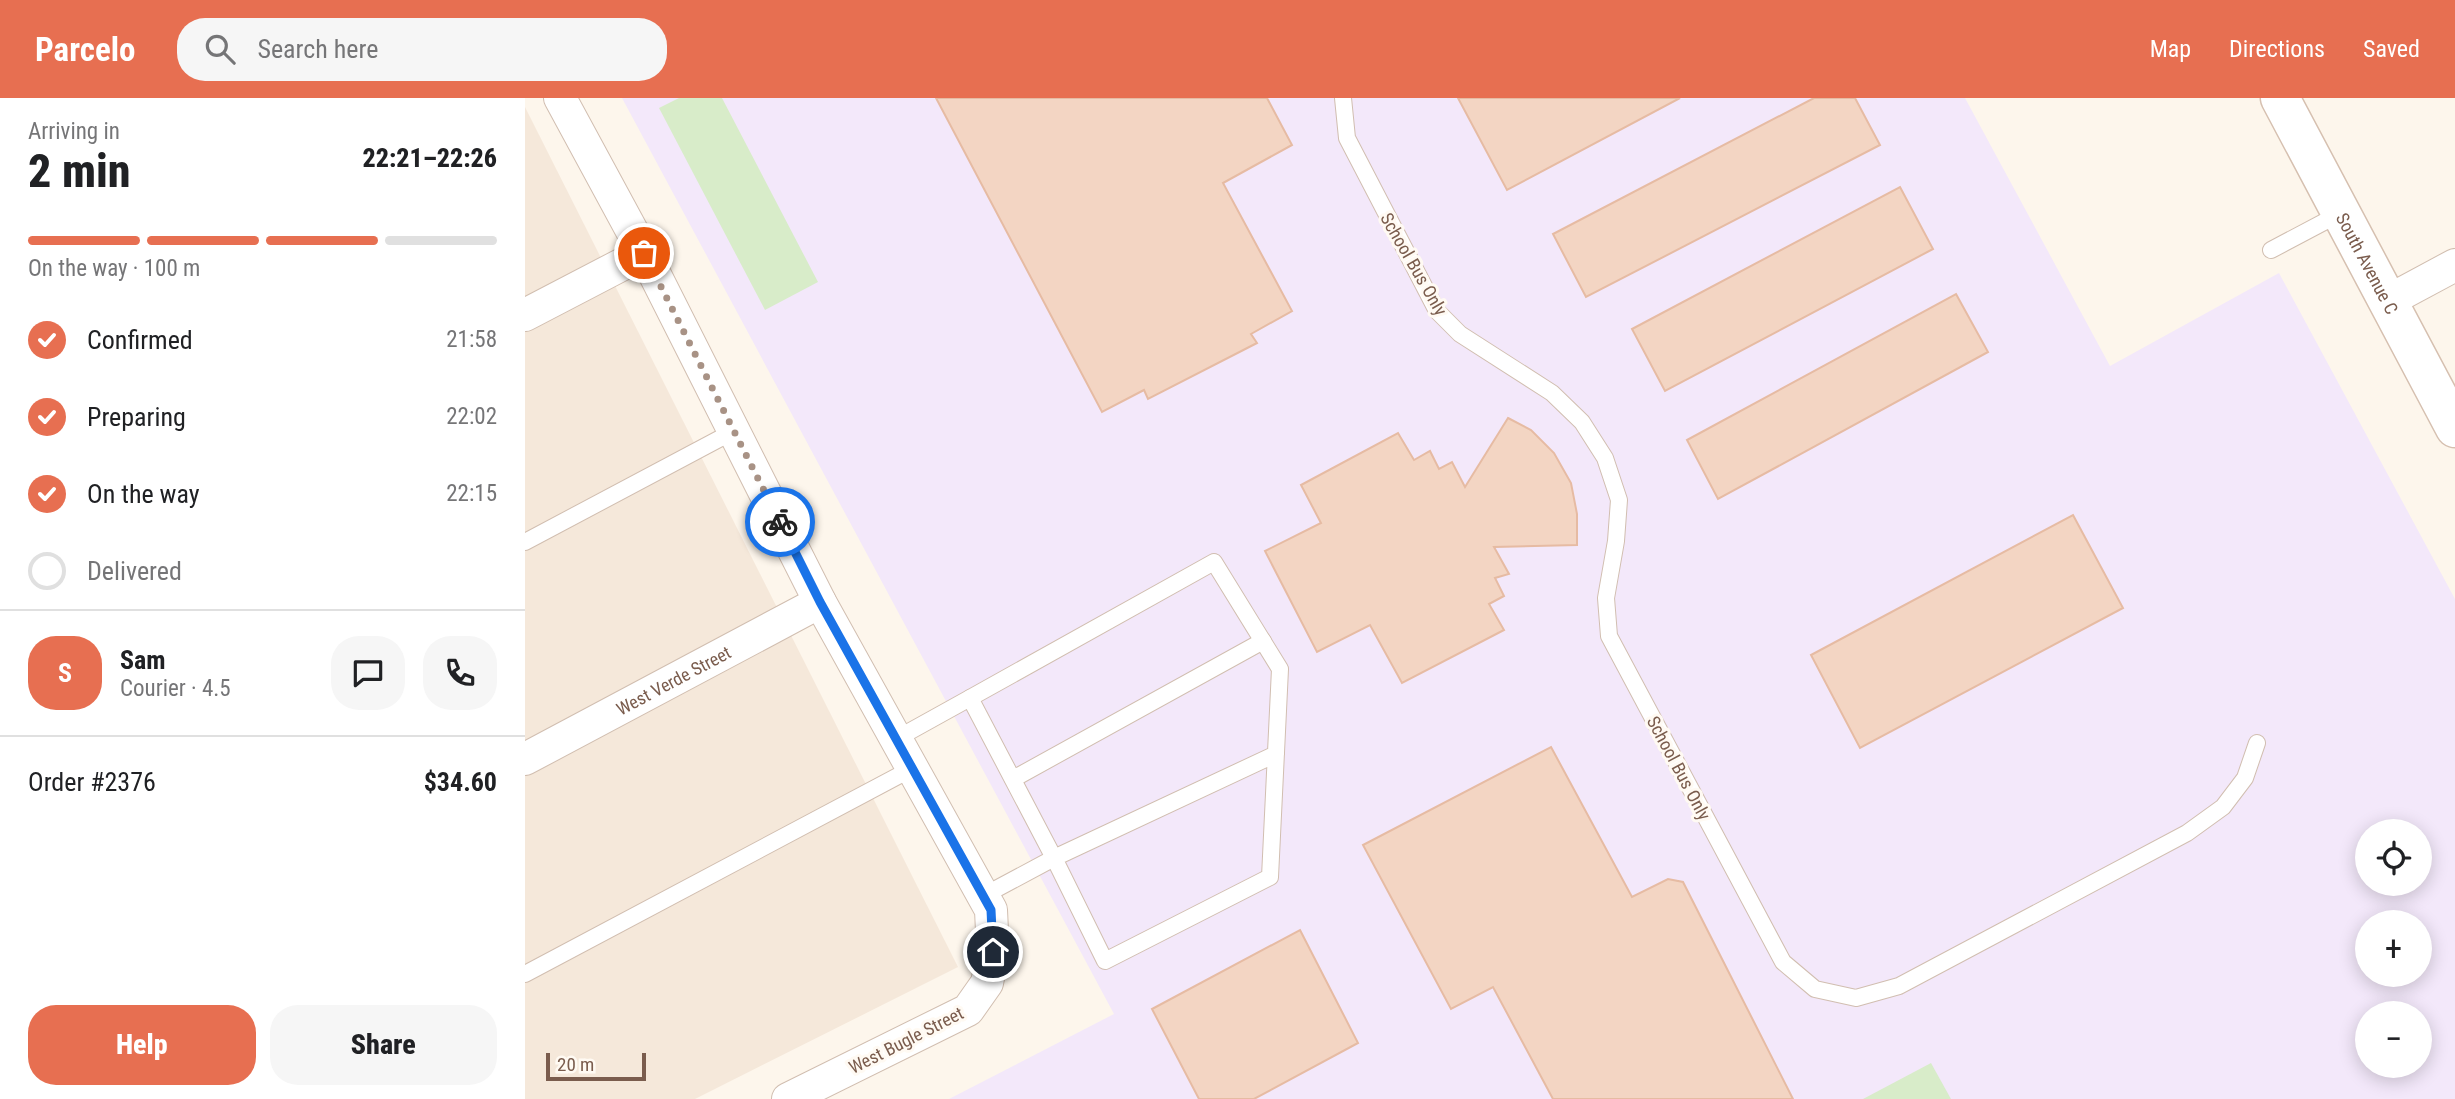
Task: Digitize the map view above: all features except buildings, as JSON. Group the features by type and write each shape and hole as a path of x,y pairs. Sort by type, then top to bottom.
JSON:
{"main road":[{"name":"South Avenue C","path":"2280,98 2455,428"}],"street":[{"path":"560,98 644,253 820,602 987,903"},
{"path":"525,315 644,253"},
{"path":"2388,301 2455,265"},
{"name":"West Verde Street","path":"525,760 820,602"},
{"name":"West Bugle Street","path":"788,1099 968,1010 986,983 993,952 987,903"}],"lane":[{"name":"School Bus Only","path":"1343,98 1347,138 1437,312 1460,334 1552,393 1582,422 1605,458 1619,500 1607,598 1609,636 1783,962 1815,989 1856,998 1899,986 2187,833 2223,807 2245,778 2257,743"},
{"path":"2271,250 2341,213"},
{"path":"525,542 734,431"},
{"path":"896,738 1214,562 1280,668 1270,877 1105,961 970,698"},
{"path":"1013,779 1263,641"},
{"path":"987,903 1054,858 1276,754"},
{"path":"525,974 913,768"}],"shaded area":[{"path":"622,98 1965,98 2110,366 2279,273 2455,599 2455,1099 949,1099 1114,1014"},
{"path":"525,107 958,967 695,1099 525,1099"}],"green space":[{"path":"679,98 722,98 818,282 765,310 659,108"},
{"path":"1931,1063 1951,1099 1863,1099"}],"way so far":[{"path":"644,253 780,522"}],"route":[{"path":"780,522 820,602 991,910 993,952"}]}
